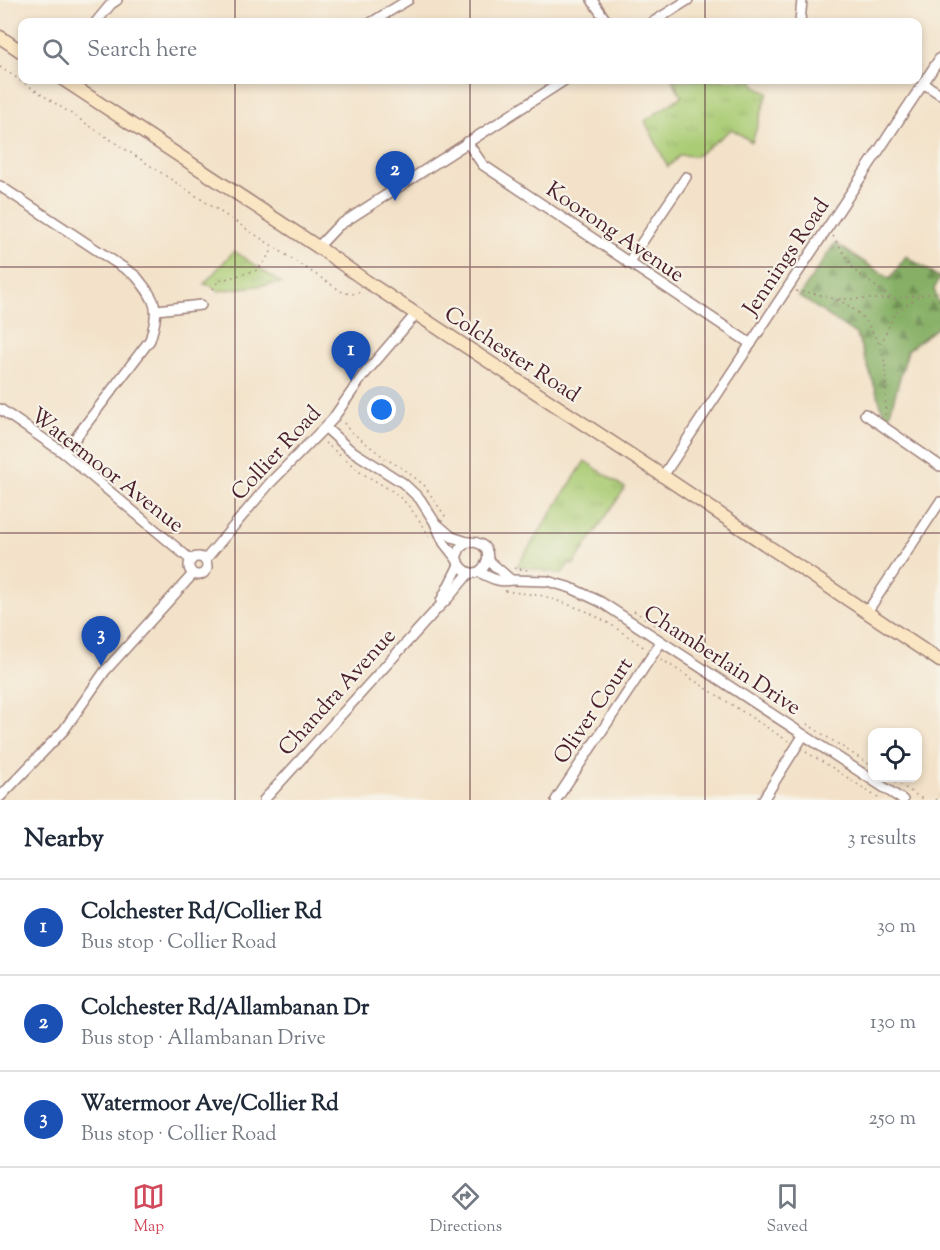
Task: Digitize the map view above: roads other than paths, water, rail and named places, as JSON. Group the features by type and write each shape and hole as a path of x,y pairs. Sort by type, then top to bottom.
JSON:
{"main road":[{"path":"0,37 18,49"},
{"name":"Colchester Road","path":"70,84 940,661"}],"street":[{"path":"99,18 117,0"},
{"path":"379,18 408,0"},
{"path":"592,0 603,18"},
{"path":"659,18 688,0"},
{"path":"800,18 802,0"},
{"name":"Jennings Road","path":"663,476 940,58"},
{"path":"923,83 940,94"},
{"path":"318,248 338,226 559,84"},
{"name":"Koorong Avenue","path":"467,142 483,165 751,344"},
{"path":"628,263 686,177"},
{"path":"0,186 136,276 149,292 156,310 155,325 150,340 64,453"},
{"path":"156,310 201,305"},
{"name":"Collier Road","path":"205,560 270,483 326,428 362,377 416,314"},
{"name":"Watermoor Avenue","path":"0,409 64,453 191,560"},
{"path":"865,414 940,466"},
{"path":"326,428 349,449 403,483 420,500 461,569 474,573 487,565 488,554 483,545 452,537 434,521"},
{"path":"867,612 940,502"},
{"path":"457,562 460,549 467,542"},
{"path":"200,557 205,560 208,568 206,572 194,574 190,569 191,560 200,557"},
{"path":"488,560 511,580"},
{"name":"Chandra Avenue","path":"437,609 457,562"},
{"name":"Chandra Avenue","path":"264,800 437,609 474,573"},
{"name":"Chamberlain Drive","path":"474,573 505,581 547,580 601,602 903,800"},
{"path":"0,797 64,730 105,671 194,574"},
{"name":"Oliver Court","path":"556,800 661,642"},
{"path":"763,800 803,736"}],"place":[{"name":"Colchester Rd/Allambanan Dr","path":"395,201"},
{"name":"Colchester Rd/Collier Rd","path":"351,381"},
{"name":"Watermoor Ave/Collier Rd","path":"101,666"}]}
